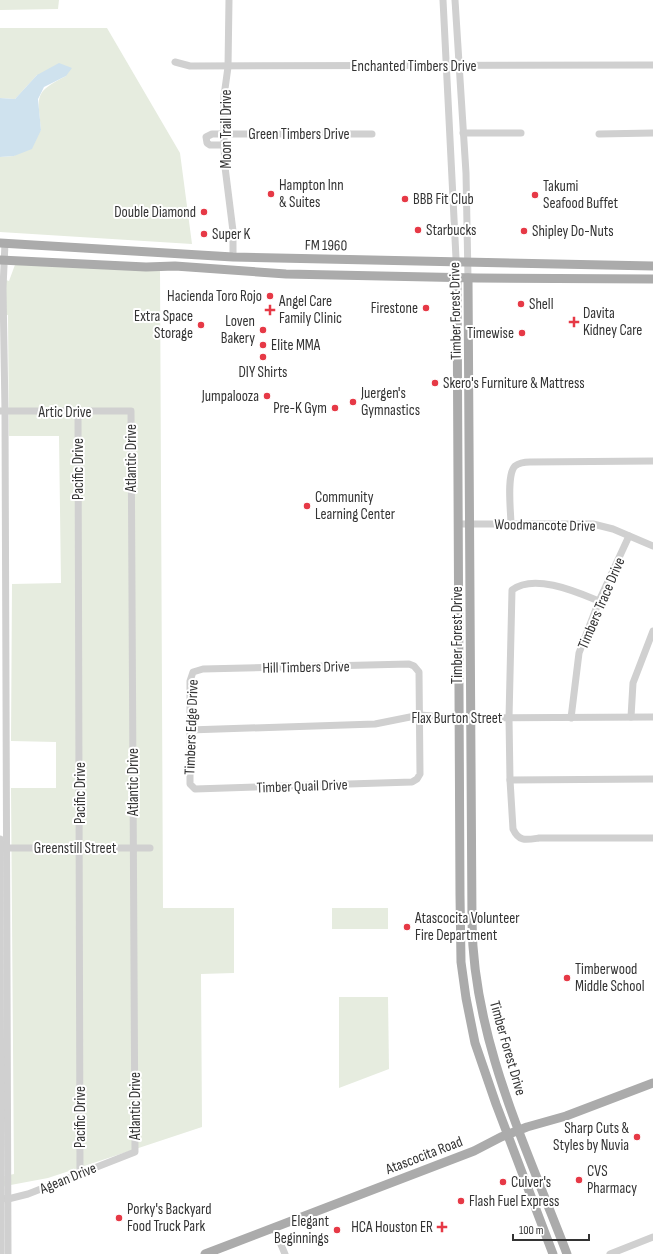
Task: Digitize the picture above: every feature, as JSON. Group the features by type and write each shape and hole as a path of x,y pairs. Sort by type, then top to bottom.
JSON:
{"main road":[{"name":"FM 1960","path":"3,243 233,257 653,266"},
{"path":"205,268 213,264 229,263 233,257"},
{"path":"228,271 238,264 251,263 262,257"},
{"name":"FM 1960","path":"2,260 205,268 228,271 286,274 457,278 653,279"},
{"name":"Timber Forest Drive","path":"457,278 458,626 462,969 475,1043 553,1254"},
{"name":"Timber Forest Drive","path":"468,278 471,524 472,930 478,995 488,1043 500,1081 567,1254"},
{"path":"457,369 470,369"},
{"path":"457,420 470,420"},
{"path":"458,626 471,626"},
{"name":"Atascocita Road","path":"205,1254 474,1151 520,1130 566,1116 653,1083"}],"street":[{"name":"Moon Trail Drive","path":"229,0 228,66 224,96 224,145 225,167 233,231 233,257"},
{"name":"Timber Forest Drive","path":"443,0 457,278"},
{"name":"Timber Forest Drive","path":"455,0 466,173 468,278"},
{"name":"Enchanted Timbers Drive","path":"175,62 190,66 653,65"},
{"path":"463,134 521,133"},
{"path":"599,134 653,133"},
{"name":"Green Timbers Drive","path":"224,145 210,145 205,140 208,134 372,134"},
{"path":"452,172 466,173"},
{"path":"2,1254 3,243"},
{"name":"Artic Drive","path":"2,412 131,411"},
{"name":"Atlantic Drive","path":"131,411 135,1152"},
{"name":"Pacific Drive","path":"78,412 80,1173"},
{"path":"511,525 510,475 512,470 519,464 530,462 653,461"},
{"name":"Woodmancote Drive","path":"458,524 593,524 613,529 653,546"},
{"name":"Timbers Trace Drive","path":"571,718 579,653 599,601 629,536"},
{"path":"599,601 561,587 522,585 512,590 509,718 510,780 513,829 517,836 525,840 549,838 653,838"},
{"path":"631,717 634,683 653,631"},
{"name":"Hill Timbers Drive","path":"193,672 202,669 409,664 417,668 419,672 420,715"},
{"name":"Timbers Edge Drive","path":"190,783 190,682 193,672"},
{"name":"Flax Burton Street","path":"189,730 374,724 420,715 459,718 653,717"},
{"name":"Timber Quail Drive","path":"190,783 195,789 412,782 417,780 420,774 420,715"},
{"path":"510,780 653,779"},
{"path":"0,839 2,848"},
{"name":"Greenstill Street","path":"2,848 150,848"},
{"name":"Agean Drive","path":"3,1198 28,1194 135,1152"},
{"path":"3,1198 8,1254"},
{"path":"274,1228 285,1254"},
{"path":"610,1254 653,1237"}],"shaded area":[{"path":"0,0 59,0 58,9 0,10"},
{"path":"0,28 107,28 180,153 192,244 0,232 0,157 14,156 41,130 39,109 40,96 48,87 66,76 37,75 15,99 0,98"},
{"path":"16,262 160,267 163,908 234,908 234,973 201,974 202,1127 48,1178 0,1187 0,1177 14,1174 11,788 56,788 56,742 11,741 12,584 61,583 59,436 9,436 8,315 0,314 0,278 9,281"},
{"path":"332,908 388,908 388,929 332,929"},
{"path":"339,997 388,997 389,1069 339,1088"}],"water":[{"path":"59,63 72,68 66,76 44,87 38,99 41,130 32,149 14,156 0,157 0,98 15,99 37,75"}],"place":[{"name":"Hampton Inn & Suites","path":"271,194"},
{"name":"Takumi Seafood Buffet","path":"535,195"},
{"name":"BBB Fit Club","path":"405,199"},
{"name":"Double Diamond","path":"204,212"},
{"name":"Starbucks","path":"418,230"},
{"name":"Shipley Do-Nuts","path":"524,231"},
{"name":"Super K","path":"204,234"},
{"name":"Hacienda Toro Rojo","path":"270,296"},
{"name":"Shell","path":"521,304"},
{"name":"Firestone","path":"426,308"},
{"name":"Angel Care Family Clinic","path":"270,310"},
{"name":"Davita Kidney Care","path":"574,322"},
{"name":"Extra Space Storage","path":"201,325"},
{"name":"Loven Bakery","path":"263,330"},
{"name":"Timewise","path":"522,333"},
{"name":"Elite MMA","path":"263,345"},
{"name":"DIY Shirts","path":"263,357"},
{"name":"Skero's Furniture & Mattress","path":"435,383"},
{"name":"Jumpalooza","path":"267,396"},
{"name":"Juergen's Gymnastics","path":"353,402"},
{"name":"Pre-K Gym","path":"335,408"},
{"name":"Community Learning Center","path":"307,506"},
{"name":"Atascocita Volunteer Fire Department","path":"407,927"},
{"name":"Timberwood Middle School","path":"567,978"},
{"name":"Sharp Cuts & Styles by Nuvia","path":"637,1137"},
{"name":"CVS Pharmacy","path":"579,1180"},
{"name":"Culver's","path":"503,1182"},
{"name":"Flash Fuel Express","path":"461,1201"},
{"name":"Porky's Backyard Food Truck Park","path":"119,1218"},
{"name":"HCA Houston ER","path":"442,1227"},
{"name":"Elegant Beginnings","path":"337,1230"}]}
